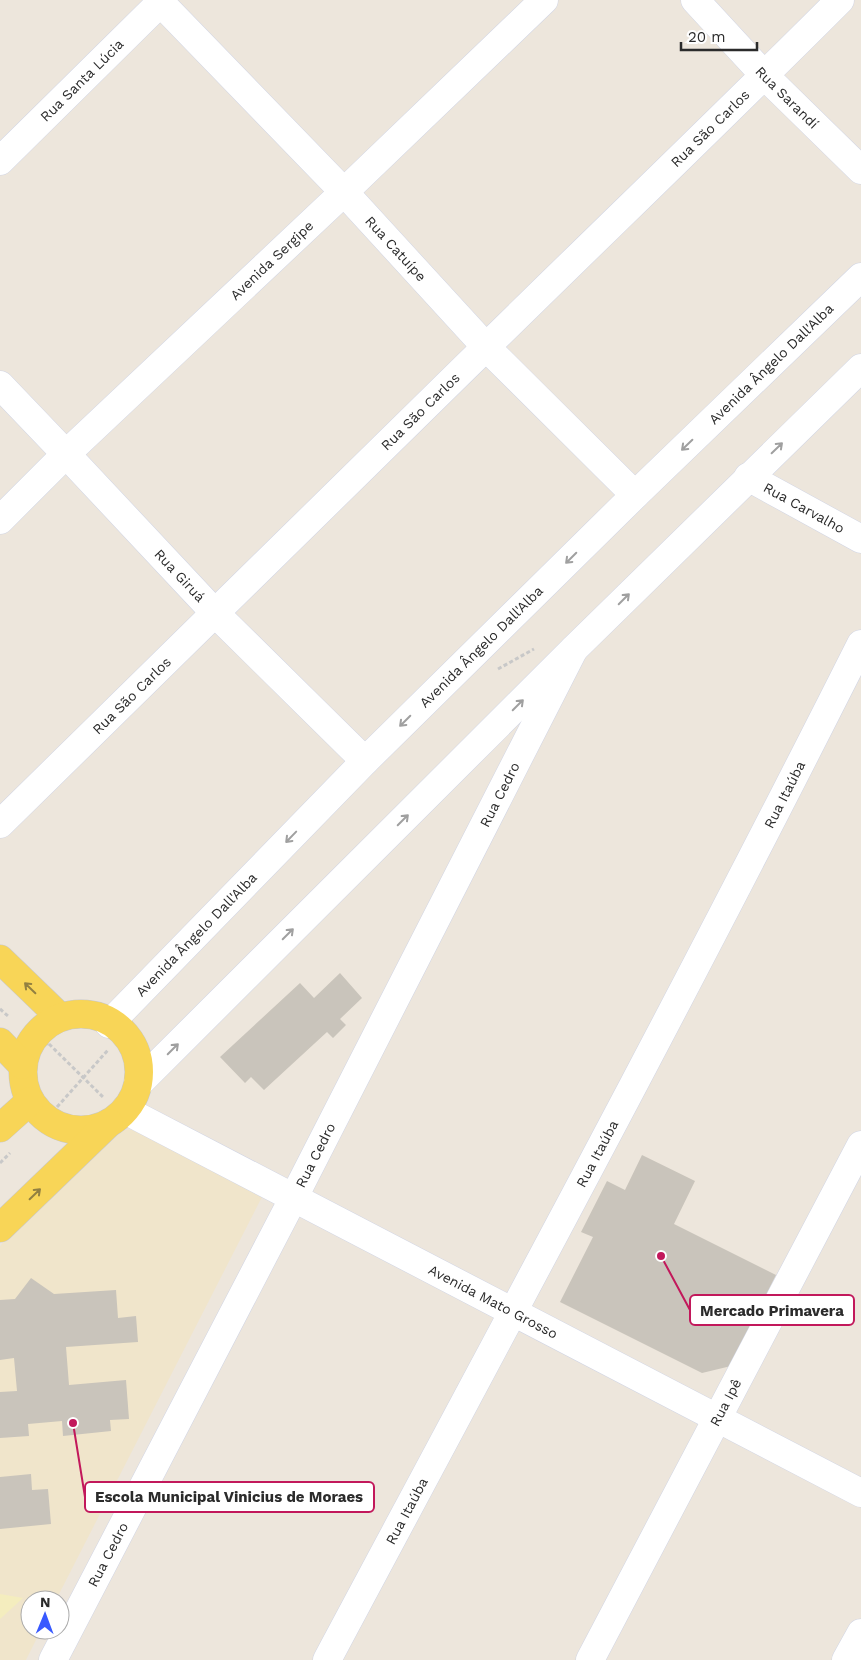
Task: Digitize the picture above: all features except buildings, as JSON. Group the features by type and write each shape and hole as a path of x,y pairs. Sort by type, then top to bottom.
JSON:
{"main road":[{"path":"0,959 60,1017"},
{"path":"0,1228 118,1116 133,1097 138,1084 139,1065 134,1048 117,1028 85,1013 60,1017 42,1028 28,1044 22,1065 25,1090 38,1110 61,1126 77,1130 94,1128 118,1116"},
{"path":"0,1042 22,1065"},
{"path":"7,1140 38,1110"}],"street":[{"name":"Avenida Sergipe","path":"0,520 66,454 544,0"},
{"name":"Rua Sarandí","path":"695,0 765,76 861,170"},
{"name":"Rua São Carlos","path":"0,824 765,76 840,0"},
{"name":"Rua Catuípe","path":"160,1 344,192 486,347 635,495"},
{"name":"Rua Santa Lúcia","path":"0,161 160,1"},
{"name":"Avenida Ângelo Dall'Alba","path":"117,1028 365,761 635,495 861,277"},
{"path":"138,1084 574,649 861,368"},
{"name":"Rua Giruá","path":"0,385 216,614 365,761"},
{"name":"Rua Carvalho","path":"748,477 861,539"},
{"name":"Rua Itaúba","path":"327,1660 513,1312 802,762 861,644"},
{"name":"Rua Cedro","path":"53,1660 294,1197 574,649"},
{"name":"Avenida Mato Grosso","path":"118,1116 294,1197 861,1493"},
{"name":"Rua Ipê","path":"590,1660 861,1144"},
{"path":"846,1660 861,1633"}],"path":[{"path":"494,672 536,648"},
{"path":"38,1110 84,1077 117,1028"},
{"path":"49,1044 84,1077 118,1116"},
{"path":"0,1164 7,1140"}],"shaded area":[{"path":"115,1130 136,1130 263,1195 61,1590 20,1590 20,1640 36,1640 26,1660 0,1660 0,1246"}],"sand":[{"path":"0,1594 20,1597 20,1601 0,1619"}],"place":[{"name":"Mercado Primavera","path":"661,1256"},
{"name":"Escola Municipal Vinicius de Moraes","path":"73,1423"}]}
